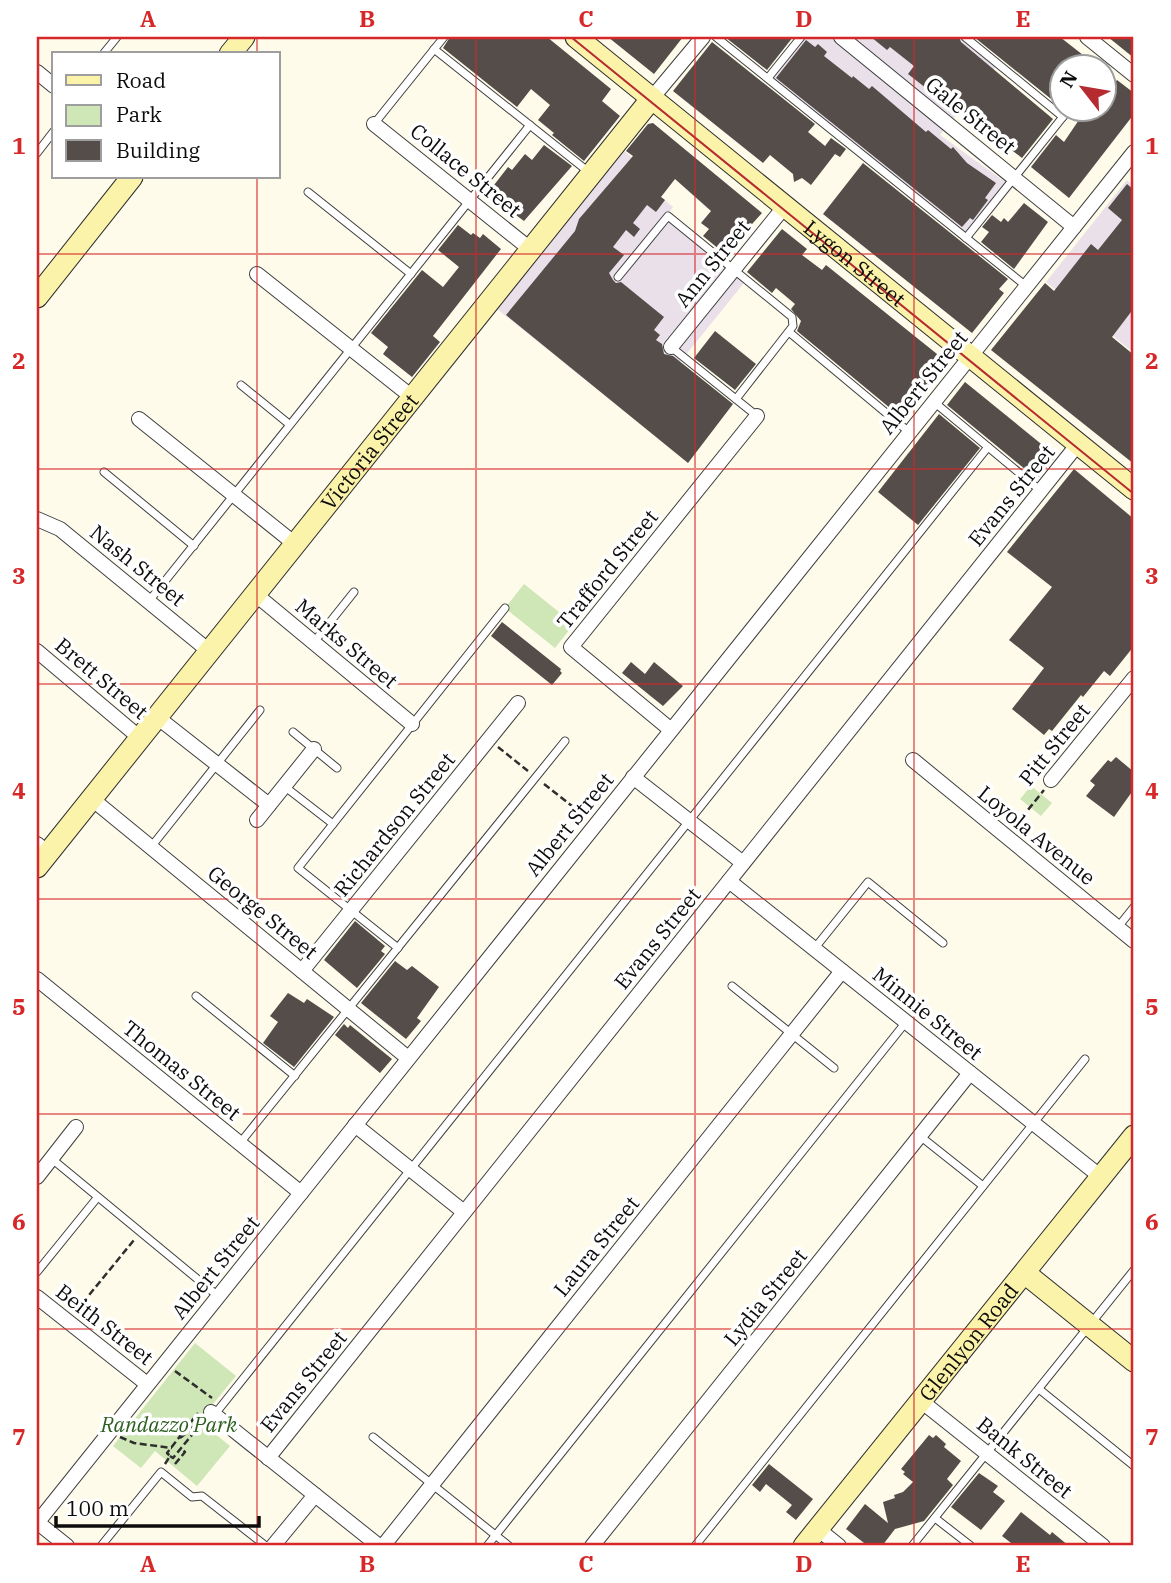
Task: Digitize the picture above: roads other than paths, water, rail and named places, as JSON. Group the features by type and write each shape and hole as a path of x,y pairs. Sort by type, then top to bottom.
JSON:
{"street":[{"path":"232,52 244,37"},
{"name":"Lygon Street","path":"576,37 1134,489"},
{"name":"Victoria Street","path":"41,855 92,799 702,37"},
{"name":"Gale Street","path":"841,37 1074,227"},
{"path":"1087,37 1108,60 1134,75"},
{"path":"37,72 52,84"},
{"name":"Collace Street","path":"374,124 530,249"},
{"name":"Albert Street","path":"37,1523 1134,152"},
{"path":"39,290 131,178"},
{"name":"Ann Street","path":"671,347 785,206"},
{"path":"257,274 412,397"},
{"name":"Trafford Street","path":"671,730 571,648 757,416"},
{"path":"139,419 295,544"},
{"name":"Evans Street","path":"268,1458 1078,444"},
{"name":"Nash Street","path":"37,519 60,529 209,651"},
{"name":"Marks Street","path":"255,594 412,724"},
{"name":"Brett Street","path":"37,651 140,738"},
{"name":"Pitt Street","path":"1051,780 1134,678"},
{"name":"Richardson Street","path":"302,971 518,703"},
{"path":"157,717 269,805"},
{"path":"257,820 314,749"},
{"name":"Loyola Avenue","path":"914,760 1134,942"},
{"path":"633,778 743,863"},
{"name":"George Street","path":"92,799 408,1058"},
{"name":"Minnie Street","path":"729,881 1101,1177"},
{"name":"Laura Street","path":"381,1546 842,971"},
{"name":"Thomas Street","path":"40,985 301,1193"},
{"name":"Lydia Street","path":"593,1546 970,1073"},
{"path":"355,1125 464,1212"},
{"path":"37,1177 76,1127"},
{"name":"Glenlyon Road","path":"804,1546 993,1310 1026,1274 1101,1177 1131,1146"},
{"path":"1026,1274 1134,1361"},
{"name":"Beith Street","path":"37,1297 147,1384"},
{"name":"Bank Street","path":"921,1401 1103,1546"},
{"path":"210,1409 381,1546"},
{"path":"273,1546 315,1495"},
{"path":"37,1523 67,1546"},
{"path":"818,1529 839,1546"}],"lane":[{"path":"105,52 117,37"},
{"path":"374,124 444,37"},
{"path":"716,37 1027,286"},
{"path":"768,78 802,37"},
{"path":"965,37 1048,105"},
{"path":"435,49 590,174"},
{"path":"966,238 1059,122"},
{"path":"149,601 530,125"},
{"path":"37,153 52,134"},
{"path":"308,192 411,274"},
{"path":"618,277 668,216 792,317 793,326 789,332 736,398"},
{"path":"789,332 910,432"},
{"path":"671,347 757,416"},
{"path":"240,384 289,424"},
{"path":"934,402 1041,491"},
{"path":"210,1409 411,1170 988,447"},
{"path":"104,472 194,546"},
{"path":"314,642 354,592"},
{"path":"398,948 298,868 505,608"},
{"path":"151,847 261,710"},
{"path":"293,732 337,768"},
{"path":"240,1144 565,741"},
{"path":"284,786 333,824"},
{"path":"814,949 868,882 943,943"},
{"path":"1117,928 1134,906"},
{"path":"732,986 834,1068"},
{"path":"195,996 295,1076"},
{"path":"487,1546 906,1022"},
{"path":"695,1546 1085,1059"},
{"path":"920,1136 982,1186"},
{"path":"51,1158 218,1296"},
{"path":"37,1272 97,1198"},
{"path":"912,1546 1134,1270"},
{"path":"1039,1390 1134,1466"},
{"path":"373,1437 509,1546"},
{"path":"101,1546 161,1472 192,1497 202,1496 266,1546"},
{"path":"936,1518 971,1546"}],"tram line":[{"path":"571,37 1134,494"}],"park label":[{"name":"Randazzo Park","path":"169,1424"}]}
